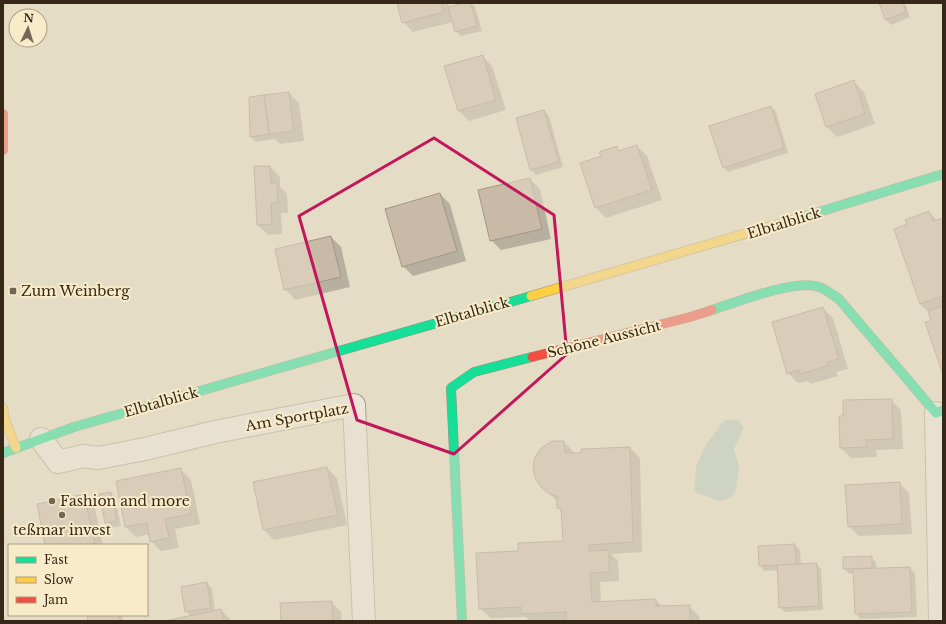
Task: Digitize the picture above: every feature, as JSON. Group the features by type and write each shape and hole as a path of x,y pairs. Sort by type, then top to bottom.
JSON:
{"street":[{"path":"3,114 3,150"},
{"name":"Elbtalblick","path":"3,453 74,427 736,238 943,174"},
{"name":"Schöne Aussicht","path":"462,621 451,388 474,372 690,317 783,288 801,286 819,287 838,298 939,412 940,621"},
{"name":"Am Sportplatz","path":"40,439 58,462 82,456 98,458 145,449 215,432 354,405 364,621"},
{"path":"3,408 5,420 16,448"}],"highlighted area":[{"path":"434,138 554,215 567,354 454,454 357,420 299,216"}],"shaded area":[{"path":"725,420 739,420 744,428 734,449 739,467 736,490 731,498 719,501 694,492 696,467 706,444"}],"building":[{"path":"397,3 441,3 444,12 402,23"},
{"path":"471,3 477,26 455,32 448,7"},
{"path":"879,3 903,3 906,12 885,20"},
{"path":"483,55 496,100 458,111 444,66"},
{"path":"854,80 865,114 826,127 815,94"},
{"path":"289,92 294,131 269,134 264,95"},
{"path":"264,95 269,134 250,137 249,97"},
{"path":"771,106 784,148 723,168 709,126"},
{"path":"544,110 559,162 530,170 516,118"},
{"path":"637,145 652,190 595,208 580,163 601,156 599,152 617,146 618,151"},
{"path":"254,166 270,166 271,183 277,183 278,203 271,203 272,224 257,225"},
{"path":"530,178 542,229 490,241 478,190"},
{"path":"440,193 457,251 402,267 385,209"},
{"path":"929,211 933,221 943,218 943,296 920,304 894,229 907,224 905,220"},
{"path":"331,236 341,277 284,290 275,249"},
{"path":"943,306 942,372 925,322 931,321 928,311"},
{"path":"823,307 839,359 827,362 828,366 800,374 799,370 787,374 772,322"},
{"path":"892,399 893,439 866,440 867,447 840,448 839,416 843,416 843,400"},
{"path":"552,441 564,441 565,453 581,453 581,449 630,447 633,542 589,545 589,551 609,550 609,572 590,573 592,602 656,599 656,606 690,605 690,621 566,621 566,612 521,614 521,607 479,609 476,553 518,551 518,543 563,541 561,509 557,508 557,496 548,493 541,487 535,478 533,467 535,457 541,448"},
{"path":"327,467 338,515 263,530 253,482"},
{"path":"181,468 191,514 165,519 169,538 150,542 147,523 125,527 116,481"},
{"path":"900,482 902,524 848,527 845,485"},
{"path":"111,492 117,521 105,523 99,494"},
{"path":"84,494 95,544 45,544 37,504"},
{"path":"795,544 796,564 759,566 758,546"},
{"path":"872,556 872,568 843,569 843,557"},
{"path":"817,563 819,606 779,608 777,565"},
{"path":"910,567 912,612 855,614 853,569"},
{"path":"207,582 211,608 185,612 181,587"},
{"path":"332,601 333,621 281,621 280,603"},
{"path":"221,609 224,621 165,621"},
{"path":"87,616 119,616 120,621 88,621"}],"traffic: fast":[{"path":"799,218 943,174"},
{"path":"712,310 766,292 809,285 822,288 838,298 936,413 943,410"},
{"path":"3,453 74,427 531,296"},
{"path":"462,621 451,388 474,372 532,357"}],"traffic: slow":[{"path":"531,296 799,218"},
{"path":"3,408 5,420 16,448"}],"traffic: jam":[{"path":"3,114 3,150"},
{"path":"532,357 690,317 712,310"}],"place":[{"name":"Zum Weinberg","path":"13,291"},
{"name":"Fashion and more","path":"52,501"},
{"name":"teßmar invest","path":"62,515"}]}
